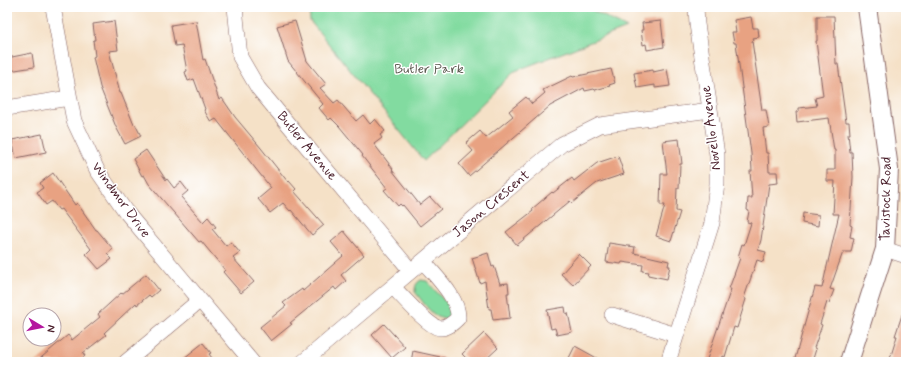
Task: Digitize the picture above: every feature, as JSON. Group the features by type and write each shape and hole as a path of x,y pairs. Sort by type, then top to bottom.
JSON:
{"street":[{"name":"Windmor Drive","path":"53,7 74,121 97,170 126,212 252,362"},
{"name":"Butler Avenue","path":"235,7 240,57 258,88 411,271"},
{"name":"Novello Avenue","path":"668,362 712,223 717,184 717,155 697,24 696,7"},
{"name":"Tavistock Road","path":"849,362 884,249 889,169 867,7"},
{"path":"7,108 70,98"},
{"name":"Jason Crescent","path":"303,362 562,144 600,125 710,110"},
{"path":"884,249 906,256"},
{"path":"393,287 429,323 439,328 451,326 458,318 458,310 454,299 423,261"},
{"path":"126,362 200,300"},
{"path":"612,315 676,335"}],"green space":[{"name":"Butler Park","path":"309,7 586,7 627,28 515,71 424,161 310,21"},
{"path":"421,280 427,281 450,307 449,316 447,319 433,313 415,292 416,285"}],"building":[{"path":"817,16 834,16 836,64 838,64 846,122 849,122 850,134 848,134 850,152 852,152 853,177 850,225 852,226 850,237 854,238 851,252 843,252 830,289 834,290 829,303 827,302 820,324 822,325 814,348 816,349 812,362 794,362 815,287 822,288 839,214 833,214 835,181 827,181 827,170 835,170 835,150 829,118 797,122 796,112 799,111 799,108 817,106 815,98 823,96 816,41"},
{"path":"751,17 753,28 758,28 759,37 753,38 754,40 752,41 762,110 766,110 769,127 763,128 766,153 768,153 769,172 777,172 778,183 769,184 761,240 758,250 766,252 763,262 757,260 744,298 746,299 737,328 734,327 725,357 723,356 722,362 706,362 731,289 729,289 740,258 738,257 742,244 744,245 751,223 747,222 749,211 747,210 748,198 752,198 750,171 752,171 751,153 736,43 734,43 732,32 736,32 734,20"},
{"path":"114,21 118,50 109,51 120,93 134,125 135,124 141,136 125,144 116,127 100,87 93,57 95,56 93,40 95,40 93,24"},
{"path":"196,21 203,60 205,59 219,100 222,98 235,117 288,182 289,181 296,189 294,191 324,225 312,235 291,210 290,211 283,203 270,213 258,199 271,188 216,119 211,122 204,110 205,109 194,79 188,81 185,72 187,71 182,45 175,46 171,25"},
{"path":"295,21 307,61 326,84 320,88 334,103 338,100 356,121 363,115 370,124 375,119 385,131 380,135 382,138 374,144 393,169 392,170 420,205 430,197 441,209 420,226 403,205 402,206 400,204 398,206 384,190 387,188 362,156 363,155 339,126 331,118 329,120 319,108 323,104 288,61 277,26"},
{"path":"661,21 664,47 647,50 646,44 643,45 641,30 643,30 642,23"},
{"path":"32,53 34,67 9,71 7,58"},
{"path":"611,69 615,83 595,90 585,91 584,88 550,106 469,176 459,164 473,151 466,143 480,131 486,138 513,116 509,111 526,97 532,104 545,93 543,90 572,76"},
{"path":"667,69 670,86 655,88 655,85 637,88 634,73 653,70 653,72"},
{"path":"42,134 46,152 16,158 12,140"},
{"path":"679,139 682,164 680,164 676,211 680,212 671,241 656,236 665,205 660,205 661,174 667,174 663,141"},
{"path":"146,150 166,180 167,179 174,188 181,182 188,191 181,197 203,222 208,217 216,227 212,229 226,246 231,242 240,253 233,258 254,282 241,293 223,272 225,270 201,241 199,242 149,184 144,175 142,176 133,159"},
{"path":"618,156 624,174 597,183 572,203 570,201 517,245 506,232 533,211 532,209 552,192 553,193 572,178 574,181 597,163"},
{"path":"53,173 75,205 77,203 96,230 113,249 107,254 112,259 99,269 86,254 91,249 61,209 59,210 52,201 46,205 37,192 43,188 40,183"},
{"path":"803,213 819,215 818,226 802,223"},
{"path":"344,231 364,255 341,275 346,281 336,290 334,287 290,323 292,324 271,341 260,327 286,306 283,303 302,289 303,291 343,256 331,242"},
{"path":"609,243 635,247 634,253 669,261 668,266 670,266 667,279 648,275 649,272 642,271 643,265 622,262 621,264 606,262"},
{"path":"488,253 492,267 494,266 500,284 508,283 509,293 507,293 510,318 493,320 491,309 489,309 485,281 480,283 472,258"},
{"path":"579,254 591,266 573,285 561,274"},
{"path":"146,274 159,290 151,297 149,295 137,305 136,303 104,333 106,335 83,353 85,356 77,362 36,362 54,347 62,347 62,340 68,335 72,340 100,317 98,314 121,293 122,294"},
{"path":"565,307 566,314 568,313 572,332 557,335 555,328 551,329 547,310"},
{"path":"904,309 906,309 906,357 904,362 889,362 897,336 895,336"},
{"path":"384,324 405,347 392,358 372,335"},
{"path":"484,333 498,348 483,362 470,362 462,354"},
{"path":"203,343 211,353 209,354 215,362 179,362"},
{"path":"575,346 604,362 567,362"},
{"path":"413,351 445,358 445,362 411,362"}]}
